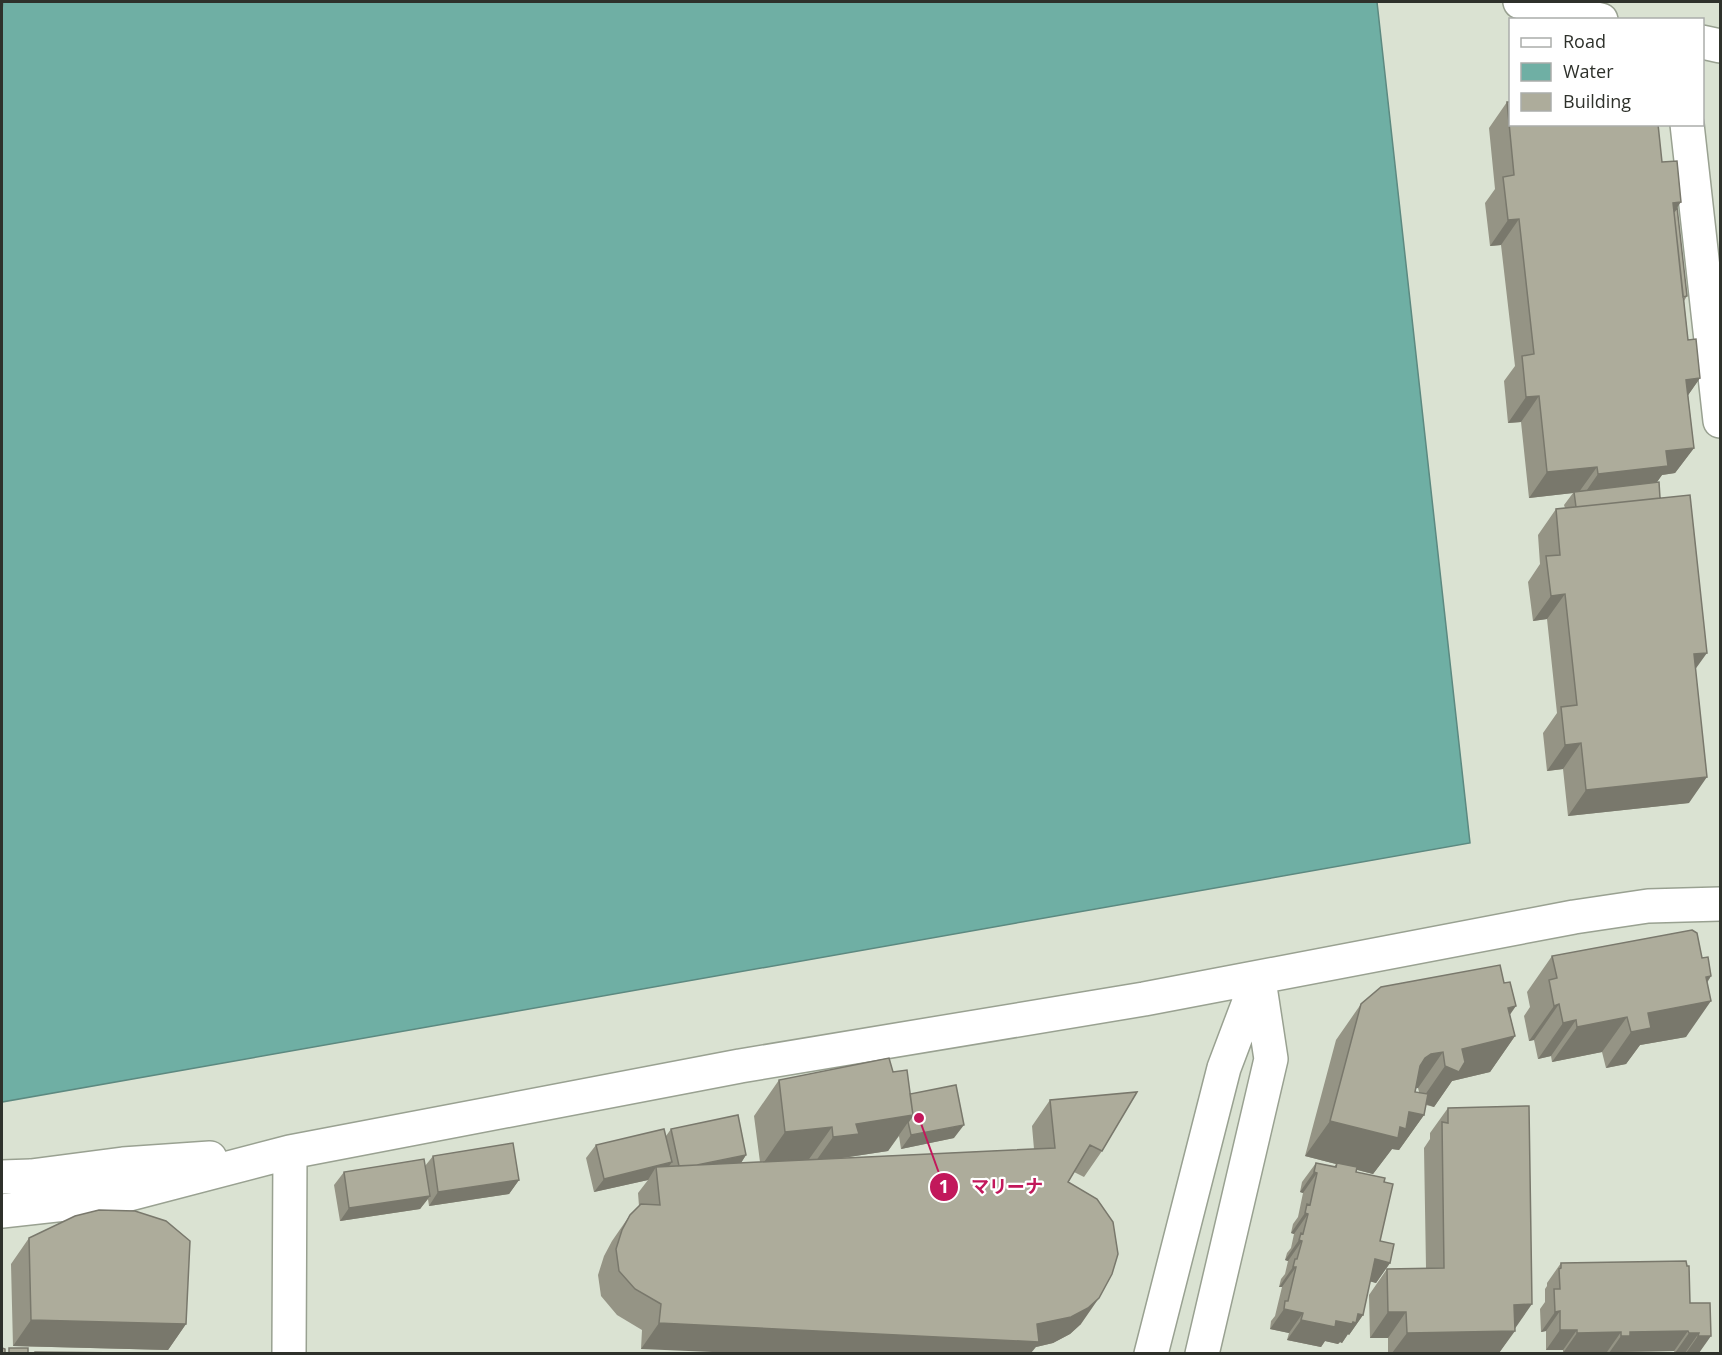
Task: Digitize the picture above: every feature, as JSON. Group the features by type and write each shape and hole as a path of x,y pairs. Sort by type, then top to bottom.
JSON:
{"street":[{"path":"1520,2 1592,18"},
{"path":"1704,42 1720,46"},
{"path":"1687,126 1720,421"},
{"path":"2,1211 110,1199 290,1152 740,1066 1144,999 1574,916 1648,906 1720,904"},
{"path":"1151,1353 1224,1068 1258,978"},
{"path":"1202,1353 1271,1059 1258,978"},
{"path":"2,1177 31,1176 123,1164 290,1152"},
{"path":"289,1353 290,1152"}],"water":[{"path":"3,2 1377,2 1470,843 2,1102"}],"building":[{"path":"1509,126 1658,126 1662,162 1677,161 1681,202 1673,203 1688,340 1696,339 1700,378 1686,380 1694,448 1666,451 1668,466 1598,474 1597,467 1547,472 1539,396 1526,397 1522,356 1534,354 1519,219 1508,220 1503,177 1514,175"},
{"path":"1677,207 1687,296 1683,297 1674,212"},
{"path":"1659,482 1660,498 1576,507 1574,492"},
{"path":"1690,495 1707,653 1694,654 1707,777 1586,790 1581,743 1565,745 1561,707 1577,705 1565,594 1551,596 1546,556 1560,555 1556,509"},
{"path":"1692,930 1697,933 1702,958 1708,957 1711,976 1706,977 1711,1001 1648,1013 1651,1028 1631,1032 1627,1017 1577,1027 1576,1020 1563,1023 1559,1004 1554,1006 1549,980 1557,978 1552,956"},
{"path":"1500,965 1504,983 1510,982 1516,1006 1508,1008 1515,1036 1462,1049 1465,1062 1459,1072 1445,1066 1443,1052 1431,1054 1425,1058 1420,1066 1415,1092 1428,1094 1424,1115 1409,1112 1406,1129 1400,1127 1398,1138 1330,1121 1361,1004 1381,987"},
{"path":"889,1058 893,1072 907,1070 913,1115 856,1124 859,1134 833,1137 832,1127 785,1132 779,1080"},
{"path":"956,1085 964,1125 911,1135 908,1122 913,1115 910,1094"},
{"path":"1137,1092 1102,1151 1090,1145 1068,1182 1097,1199 1113,1222 1118,1254 1112,1274 1099,1298 1088,1308 1071,1317 1037,1324 1039,1342 659,1323 661,1304 635,1289 619,1271 616,1249 630,1215 641,1204 660,1205 656,1167 1055,1148 1050,1100"},
{"path":"1529,1106 1532,1304 1514,1305 1515,1331 1407,1333 1406,1312 1388,1312 1387,1269 1444,1268 1442,1122 1448,1123 1448,1108"},
{"path":"738,1115 746,1155 697,1165 679,1166 671,1129"},
{"path":"664,1129 672,1162 604,1179 596,1145"},
{"path":"513,1143 519,1180 438,1192 433,1156"},
{"path":"424,1159 430,1196 349,1208 344,1172"},
{"path":"1316,1163 1336,1167 1337,1163 1357,1167 1356,1172 1385,1178 1384,1182 1393,1184 1380,1241 1394,1244 1390,1263 1375,1259 1363,1315 1358,1314 1356,1323 1352,1324 1336,1321 1335,1327 1301,1320 1303,1313 1284,1309 1296,1267 1293,1267 1295,1259 1297,1259 1302,1241 1299,1240 1301,1233 1303,1234 1308,1214 1305,1213 1307,1204 1310,1205 1317,1173 1314,1172"},
{"path":"99,1210 135,1211 166,1221 190,1241 186,1324 31,1320 29,1238 75,1216"},
{"path":"1686,1261 1689,1266 1690,1303 1710,1303 1711,1336 1698,1336 1699,1333 1688,1331 1630,1332 1630,1336 1621,1336 1621,1332 1577,1333 1577,1330 1560,1330 1560,1311 1555,1312 1554,1289 1560,1289 1561,1263"},
{"path":"9,1348 28,1348 28,1353 9,1353"},
{"path":"35,1352 128,1353 35,1353"}],"place":[{"name":"マリーナ","path":"919,1118"}]}
